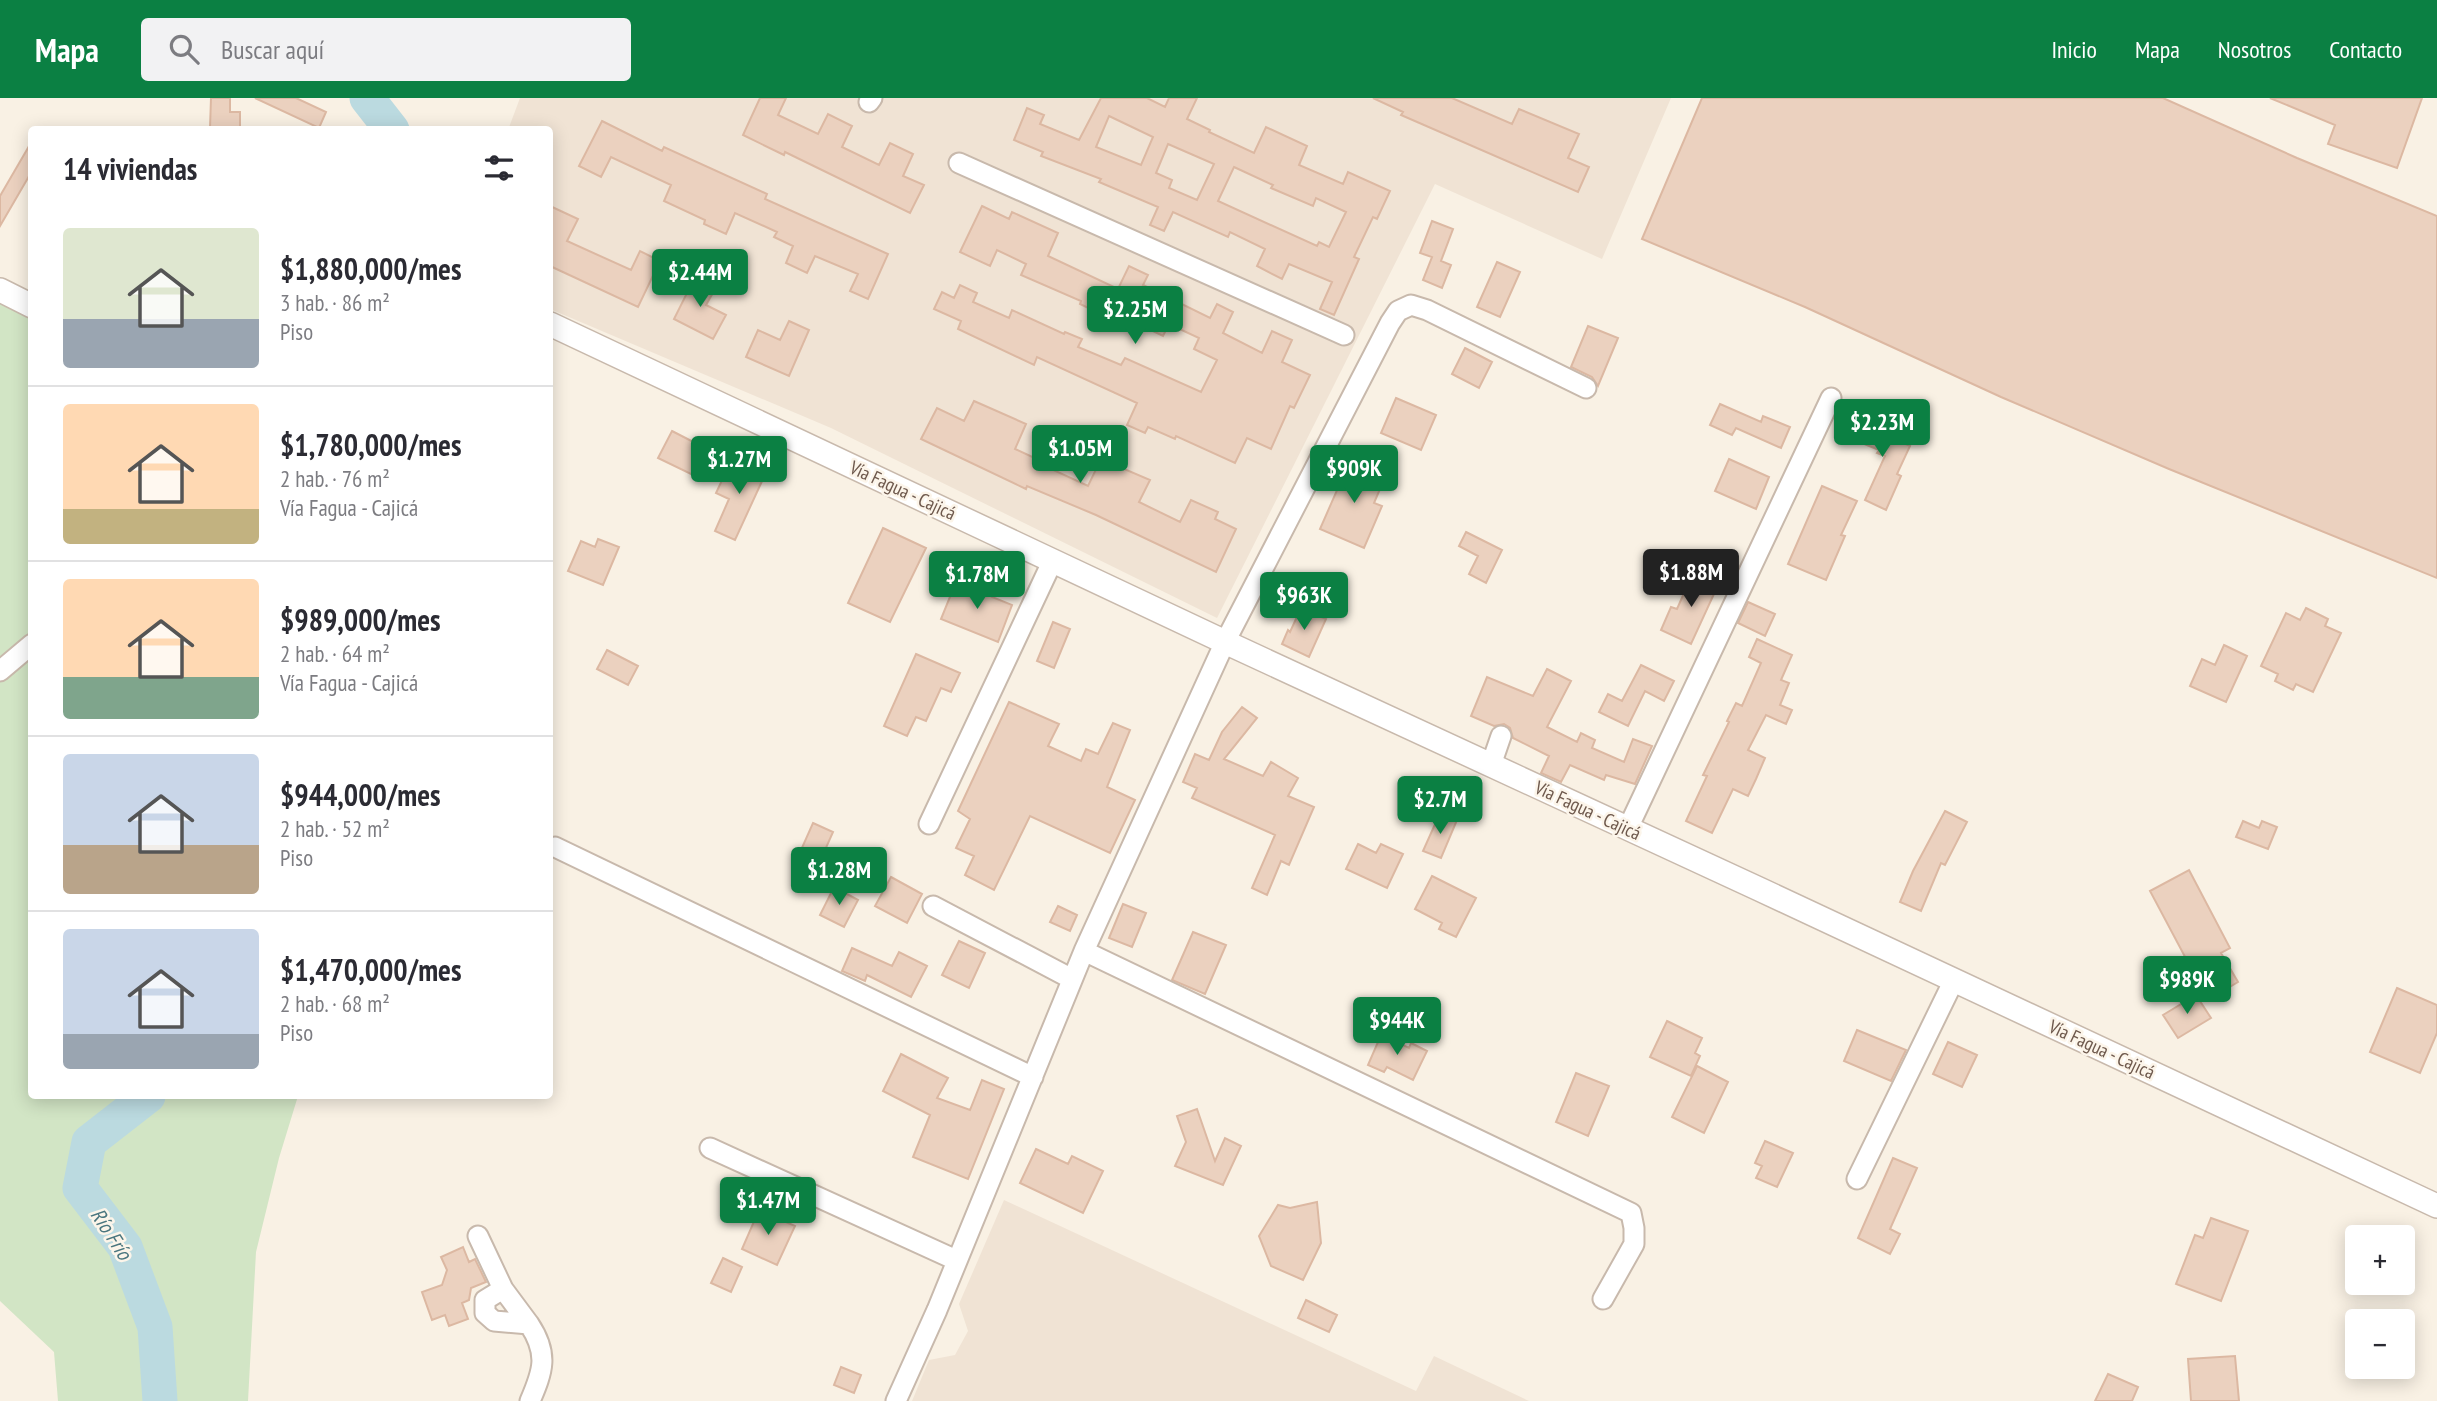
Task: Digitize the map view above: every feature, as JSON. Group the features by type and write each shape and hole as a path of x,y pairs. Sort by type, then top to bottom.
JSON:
{"street":[{"path":"959,163 1344,334"},
{"path":"0,290 28,304"},
{"path":"896,1401 937,1310 1084,951 1224,642 1383,335 1398,311 1411,305 1427,310 1586,388"},
{"name":"Vía Fagua - Cajicá","path":"553,325 1224,642 2437,1206"},
{"path":"1628,828 1831,398"},
{"path":"929,824 1053,560"},
{"path":"0,671 28,647"},
{"path":"1491,765 1502,736"},
{"path":"555,847 1033,1077"},
{"path":"933,906 1072,979"},
{"path":"1084,951 1631,1213 1633,1244 1603,1299"},
{"path":"1857,1179 1954,980"},
{"path":"710,1148 956,1260"},
{"path":"478,1236 503,1289 536,1335 542,1359 542,1373 530,1401"},
{"path":"503,1289 485,1300 485,1313 494,1321 529,1324"}],"shaded area":[{"path":"520,98 1671,98 1602,259 1435,184 1217,618 831,428 553,310 553,126 510,126"},
{"path":"1004,1200 1416,1391 1434,1356 1529,1401 912,1401 929,1360 955,1355 968,1331 959,1304"}],"green space":[{"path":"0,290 28,304 28,1099 297,1099 279,1158 256,1252 248,1401 58,1401 54,1352 0,1301"}],"building":[{"path":"211,98 230,98 230,112 240,112 240,126 210,126"},
{"path":"255,98 296,98 326,112 320,126"},
{"path":"760,98 786,98 778,115 818,134 828,114 852,126 842,147 879,165 890,143 913,154 903,176 924,185 910,213 785,152 784,155 743,135"},
{"path":"1101,98 1147,98 1165,107 1169,98 1197,98 1187,119 1210,130 1209,132 1254,153 1266,127 1307,146 1299,165 1343,184 1348,172 1390,191 1377,219 1373,217 1354,257 1359,259 1334,315 1320,309 1332,282 1289,264 1282,279 1257,266 1265,249 1230,232 1228,237 1173,212 1164,231 1150,225 1158,207 1099,182 1101,179 1041,156 1043,152 1014,140 1027,108 1044,115 1040,124 1079,140","holes":["1109,116 1153,137 1141,165 1096,147","1168,144 1214,164 1197,200 1169,188 1172,180 1156,173","1234,167 1273,185 1271,188 1313,206 1316,198 1346,212 1329,247 1319,242 1317,246 1218,201"]},
{"path":"1373,98 1452,98 1512,124 1519,109 1579,134 1568,158 1589,167 1578,192 1401,115 1403,112"},
{"path":"1702,98 2163,98 2297,158 2437,216 2437,578 2169,469 2001,397 1805,307 1642,239"},
{"path":"2270,98 2422,98 2397,168 2328,144 2335,125"},
{"path":"602,121 662,151 664,147 767,194 765,199 888,254 868,299 850,291 858,274 815,256 807,273 786,263 793,246 774,237 777,232 735,213 726,234 704,224 705,220 664,201 671,185 611,157 601,177 579,166"},
{"path":"28,148 28,178 0,226 0,196"},
{"path":"982,206 1009,219 1012,212 1058,233 1048,256 1118,289 1129,266 1148,275 1143,285 1210,318 1217,304 1233,312 1223,333 1262,353 1272,331 1292,340 1282,362 1310,375 1294,408 1290,406 1271,449 1247,438 1235,463 1176,436 1175,439 1148,427 1145,433 1127,425 1137,403 1037,357 1034,365 958,329 961,321 934,309 942,292 954,298 960,285 977,293 973,302 1009,318 1012,310 1064,334 1065,332 1082,339 1078,347 1121,365 1125,358 1201,392 1217,360 1194,349 1199,338 1169,324 1163,336 1126,318 1123,325 1080,304 1081,301 1021,275 1026,264 997,250 990,266 960,252"},
{"path":"553,207 578,219 567,241 631,270 640,251 660,261 638,307 553,267"},
{"path":"1432,221 1453,229 1441,261 1451,265 1442,288 1423,280 1432,257 1420,253"},
{"path":"1497,262 1520,272 1500,317 1477,307"},
{"path":"696,275 717,286 706,305 726,315 713,339 674,319"},
{"path":"789,321 809,330 789,376 746,357 758,330 780,340"},
{"path":"1588,326 1618,338 1598,386 1592,377 1571,367"},
{"path":"1465,348 1492,362 1479,388 1452,374"},
{"path":"1396,398 1436,415 1421,450 1381,433"},
{"path":"974,401 1026,424 1015,449 1088,486 1101,459 1150,480 1139,502 1180,522 1191,500 1218,512 1215,519 1236,529 1216,572 1096,515 1027,486 1026,489 921,439 937,408 964,421"},
{"path":"1720,404 1761,422 1763,416 1790,427 1781,448 1736,428 1732,435 1710,425"},
{"path":"1863,413 1884,422 1880,432 1910,446 1897,474 1901,476 1886,510 1865,500 1885,456 1877,453 1879,450 1852,439"},
{"path":"672,431 707,449 693,475 658,458"},
{"path":"743,456 768,468 735,540 715,531 729,499 716,493 724,476 732,480"},
{"path":"1352,456 1375,466 1370,476 1383,482 1374,503 1382,506 1364,548 1320,529"},
{"path":"1729,459 1769,477 1756,509 1715,491"},
{"path":"1822,486 1857,501 1841,535 1845,536 1826,580 1788,564"},
{"path":"883,528 926,548 890,622 848,603"},
{"path":"1466,532 1502,550 1486,583 1469,574 1478,556 1459,546"},
{"path":"598,539 619,547 603,585 568,571 581,541 595,547"},
{"path":"1693,573 1719,583 1691,644 1661,630 1671,607 1677,609"},
{"path":"956,582 978,590 982,582 995,588 992,597 1012,605 998,642 941,619"},
{"path":"1748,602 1775,614 1765,636 1738,623"},
{"path":"1301,608 1326,619 1309,657 1282,644"},
{"path":"2306,608 2328,619 2325,626 2341,633 2313,692 2296,684 2293,690 2275,681 2278,674 2261,666 2286,613 2300,620"},
{"path":"1053,622 1070,629 1054,668 1037,661"},
{"path":"1757,639 1792,655 1781,680 1789,683 1780,705 1792,710 1786,724 1766,715 1748,750 1765,758 1756,779 1748,796 1733,789 1712,833 1686,821 1707,776 1703,775 1729,722 1727,721 1736,703 1742,706 1761,663 1749,657"},
{"path":"2224,645 2247,656 2226,702 2190,686 2202,659 2215,665"},
{"path":"607,650 638,666 628,685 597,669"},
{"path":"916,654 960,673 951,692 941,688 926,721 916,717 907,736 884,726"},
{"path":"1641,665 1674,681 1664,701 1645,691 1628,726 1599,712 1608,694 1622,701"},
{"path":"1547,669 1571,681 1547,727 1577,742 1581,733 1595,740 1592,748 1624,762 1633,739 1652,746 1635,784 1606,775 1604,780 1570,765 1561,782 1541,773 1549,756 1513,738 1510,728 1504,724 1494,726 1471,716 1487,677 1533,696"},
{"path":"1009,702 1059,724 1048,746 1081,761 1086,749 1098,754 1113,723 1130,730 1107,787 1135,800 1110,853 1030,816 994,890 965,875 974,856 956,848 970,819 958,811"},
{"path":"1242,707 1257,718 1224,759 1263,776 1271,762 1298,778 1288,796 1314,807 1289,865 1281,861 1267,895 1252,888 1275,835 1192,798 1197,788 1183,782 1195,754 1209,760 1222,732"},
{"path":"1945,811 1967,822 1945,865 1941,863 1921,911 1900,902"},
{"path":"1440,813 1457,820 1441,858 1423,851"},
{"path":"2243,821 2259,828 2262,821 2277,827 2268,849 2236,837"},
{"path":"813,823 833,832 817,868 797,859"},
{"path":"1358,844 1376,853 1381,844 1403,854 1387,888 1346,869"},
{"path":"2189,870 2230,948 2221,953 2238,982 2208,1000 2150,891"},
{"path":"1432,876 1476,898 1456,937 1439,929 1442,923 1415,909"},
{"path":"891,877 922,894 907,923 875,906"},
{"path":"834,887 858,900 844,927 820,915"},
{"path":"1123,904 1146,913 1132,947 1109,938"},
{"path":"1058,906 1077,915 1070,931 1050,922"},
{"path":"1193,932 1226,945 1205,994 1172,980"},
{"path":"959,941 985,953 969,988 942,975"},
{"path":"852,948 892,966 899,952 927,966 911,997 867,975 865,981 842,971"},
{"path":"2397,988 2437,1005 2437,1033 2420,1073 2370,1052"},
{"path":"2196,995 2211,1018 2178,1038 2163,1015"},
{"path":"1667,1021 1702,1038 1695,1053 1700,1056 1691,1076 1650,1057"},
{"path":"1857,1030 1906,1050 1891,1081 1844,1061"},
{"path":"1381,1035 1409,1048 1411,1043 1427,1051 1413,1080 1387,1067 1384,1072 1368,1065"},
{"path":"1948,1042 1977,1055 1962,1087 1933,1074"},
{"path":"901,1054 948,1078 937,1098 970,1110 982,1080 1004,1089 968,1179 913,1157 930,1115 883,1091"},
{"path":"1697,1066 1728,1082 1704,1133 1672,1117"},
{"path":"1576,1073 1609,1086 1588,1136 1556,1122"},
{"path":"1197,1109 1215,1161 1225,1138 1241,1146 1223,1185 1175,1166 1186,1142 1177,1116"},
{"path":"1765,1141 1793,1153 1777,1187 1756,1178 1762,1166 1755,1163"},
{"path":"1036,1149 1068,1164 1072,1156 1103,1171 1083,1213 1020,1183"},
{"path":"1893,1158 1917,1168 1890,1229 1900,1234 1890,1254 1858,1238"},
{"path":"1317,1202 1321,1243 1303,1280 1271,1266 1259,1236 1278,1205 1290,1208"},
{"path":"759,1210 795,1226 777,1265 742,1249"},
{"path":"2211,1218 2248,1231 2221,1301 2176,1284 2195,1235 2203,1238"},
{"path":"463,1247 469,1262 475,1259 486,1282 471,1288 469,1300 462,1303 468,1319 449,1326 445,1315 432,1320 422,1292 442,1285 447,1270 441,1257"},
{"path":"723,1258 742,1267 731,1292 711,1283"},
{"path":"1306,1300 1337,1315 1329,1332 1298,1318"},
{"path":"2235,1356 2239,1401 2191,1401 2188,1359"},
{"path":"841,1367 861,1375 854,1393 834,1385"},
{"path":"2108,1374 2138,1387 2132,1401 2095,1401"}],"waterway":[{"name":"Río Frío","path":"367,98 389,126"},
{"name":"Río Frío","path":"144,1099 89,1142 80,1188 125,1247 155,1327 160,1401"}]}
